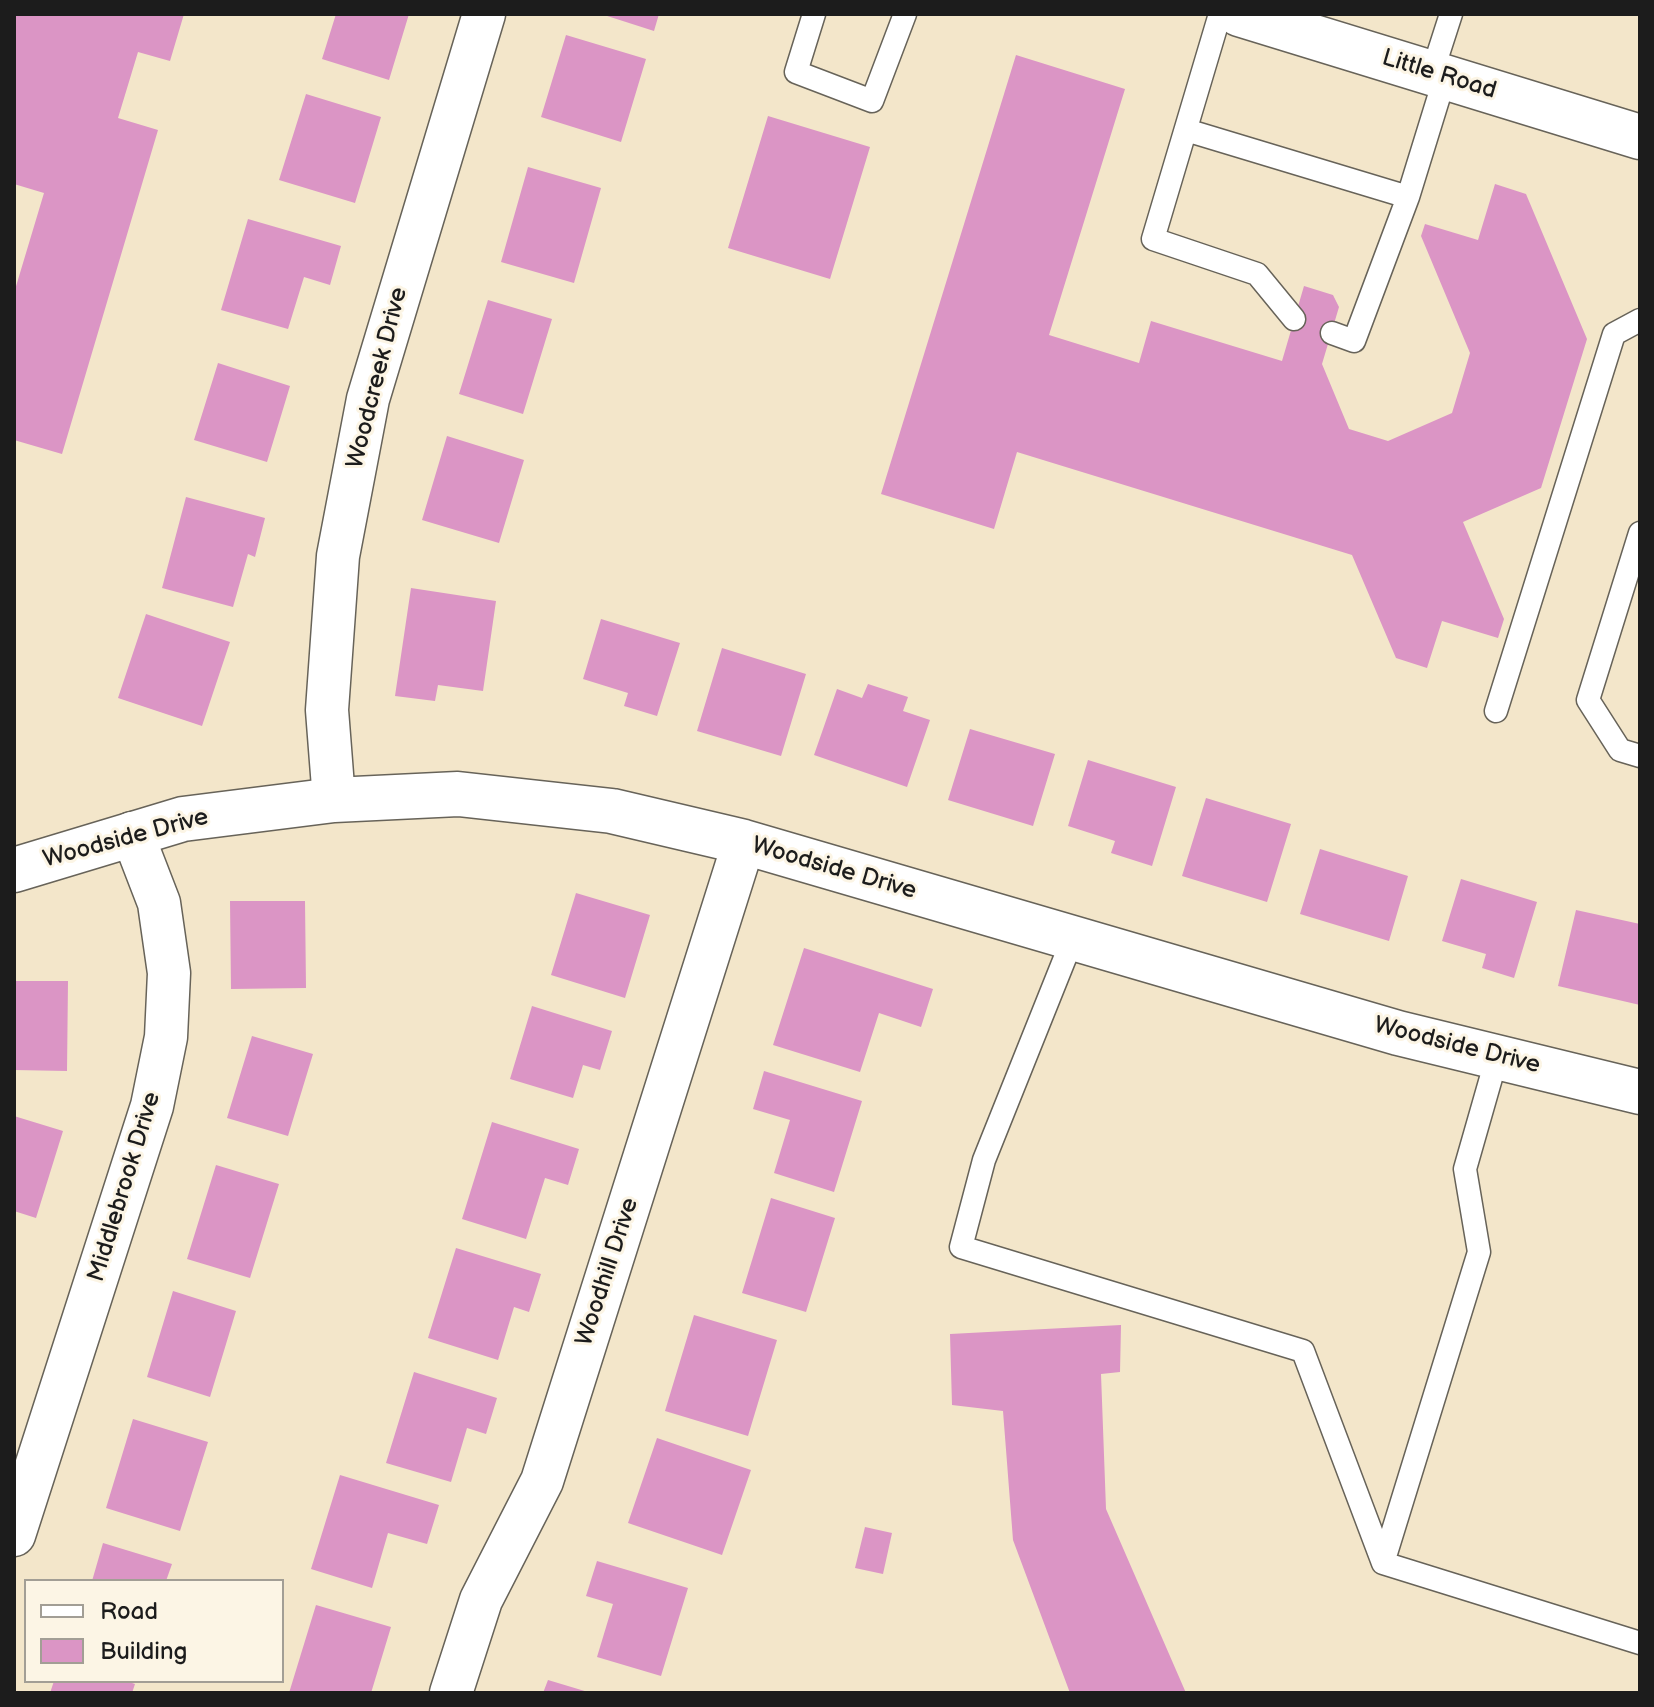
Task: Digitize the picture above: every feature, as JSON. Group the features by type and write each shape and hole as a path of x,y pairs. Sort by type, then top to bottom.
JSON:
{"street":[{"name":"Woodcreek Drive","path":"334,800 327,710 341,540 368,399 484,14"},
{"name":"Little Road","path":"1239,14 1640,137"},
{"name":"Woodside Drive","path":"14,870 183,819 334,800 458,794 612,811 744,842 1398,1033 1640,1092"},
{"name":"Middlebrook Drive","path":"14,1535 152,1106 166,1037 169,973 159,903 132,833"},
{"name":"Woodhill Drive","path":"451,1693 481,1600 542,1481 744,842"}],"lane":[{"path":"814,14 796,72 872,101 905,14"},
{"path":"1220,14 1153,239 1257,274 1294,319"},
{"path":"1332,333 1354,341 1408,197 1451,14"},
{"path":"1186,130 1408,197"},
{"path":"1496,711 1614,334 1640,320"},
{"path":"1640,533 1588,700 1620,750 1640,756"},
{"path":"1073,938 984,1160 961,1247 1303,1351 1383,1563"},
{"path":"1383,1563 1479,1252 1465,1169 1497,1057"},
{"path":"1383,1563 1640,1643"}],"building":[{"path":"14,14 184,14 170,61 138,52 118,118 158,130 62,454 14,440 14,293 44,193 14,184"},
{"path":"336,14 409,14 389,80 322,59"},
{"path":"601,14 659,14 654,31"},
{"path":"566,35 646,59 621,142 541,117"},
{"path":"1016,55 1125,89 1049,335 1139,363 1151,321 1282,361 1304,286 1333,295 1339,307 1322,364 1349,429 1388,441 1452,413 1470,353 1421,236 1425,224 1478,240 1495,184 1526,194 1587,339 1541,488 1463,522 1504,619 1498,638 1442,621 1427,668 1396,658 1352,555 1017,452 994,529 881,494"},
{"path":"306,94 381,117 355,203 279,180"},
{"path":"768,116 870,147 830,279 728,248"},
{"path":"528,167 601,188 574,283 501,262"},
{"path":"248,219 341,246 330,285 304,277 288,329 221,310"},
{"path":"488,300 552,319 523,414 459,394"},
{"path":"218,363 290,386 267,462 194,440"},
{"path":"447,436 524,460 499,543 422,520"},
{"path":"186,497 265,518 255,557 248,554 233,607 162,588"},
{"path":"411,588 496,601 483,691 438,685 435,701 395,696"},
{"path":"146,614 230,642 202,726 118,698"},
{"path":"601,619 680,643 657,716 624,706 628,693 583,679"},
{"path":"722,648 806,674 781,756 697,731"},
{"path":"868,684 908,697 903,711 930,720 907,787 814,755 837,689 862,698"},
{"path":"970,729 1055,754 1033,826 948,800"},
{"path":"1088,760 1176,787 1152,866 1111,853 1115,841 1068,826"},
{"path":"1206,798 1291,824 1267,902 1182,876"},
{"path":"1320,849 1408,876 1389,941 1300,914"},
{"path":"1461,879 1537,902 1514,978 1482,968 1486,954 1442,941"},
{"path":"576,893 650,915 625,998 551,975"},
{"path":"230,901 305,901 306,988 231,989"},
{"path":"1576,910 1640,924 1640,1005 1558,986"},
{"path":"804,948 933,989 921,1027 879,1013 860,1072 773,1045"},
{"path":"14,981 68,981 67,1071 14,1070"},
{"path":"532,1006 612,1031 600,1070 583,1065 573,1098 510,1079"},
{"path":"252,1036 313,1054 288,1136 227,1118"},
{"path":"764,1071 862,1101 834,1192 774,1173 790,1120 753,1109"},
{"path":"14,1116 63,1131 36,1218 14,1211"},
{"path":"492,1122 579,1149 568,1185 545,1178 526,1239 462,1219"},
{"path":"216,1165 279,1184 250,1278 187,1259"},
{"path":"771,1198 835,1218 806,1312 742,1293"},
{"path":"456,1248 541,1274 529,1312 514,1307 498,1360 428,1338"},
{"path":"173,1291 236,1311 210,1397 147,1377"},
{"path":"694,1315 777,1340 748,1436 665,1411"},
{"path":"1121,1325 1120,1372 1101,1374 1106,1509 1186,1693 1070,1693 1013,1540 1003,1411 952,1405 950,1334"},
{"path":"414,1372 497,1398 486,1434 467,1428 451,1482 386,1463"},
{"path":"133,1419 208,1442 180,1531 106,1508"},
{"path":"657,1438 751,1470 722,1555 628,1523"},
{"path":"340,1475 439,1505 427,1544 388,1533 372,1588 311,1569"},
{"path":"865,1527 892,1533 883,1574 855,1568"},
{"path":"103,1543 172,1564 167,1579 93,1579"},
{"path":"597,1561 688,1588 661,1676 597,1657 613,1604 586,1596"},
{"path":"316,1605 391,1627 371,1693 289,1693"},
{"path":"548,1680 588,1692 588,1693 543,1693"},
{"path":"53,1683 135,1684 132,1693 50,1693"}]}
